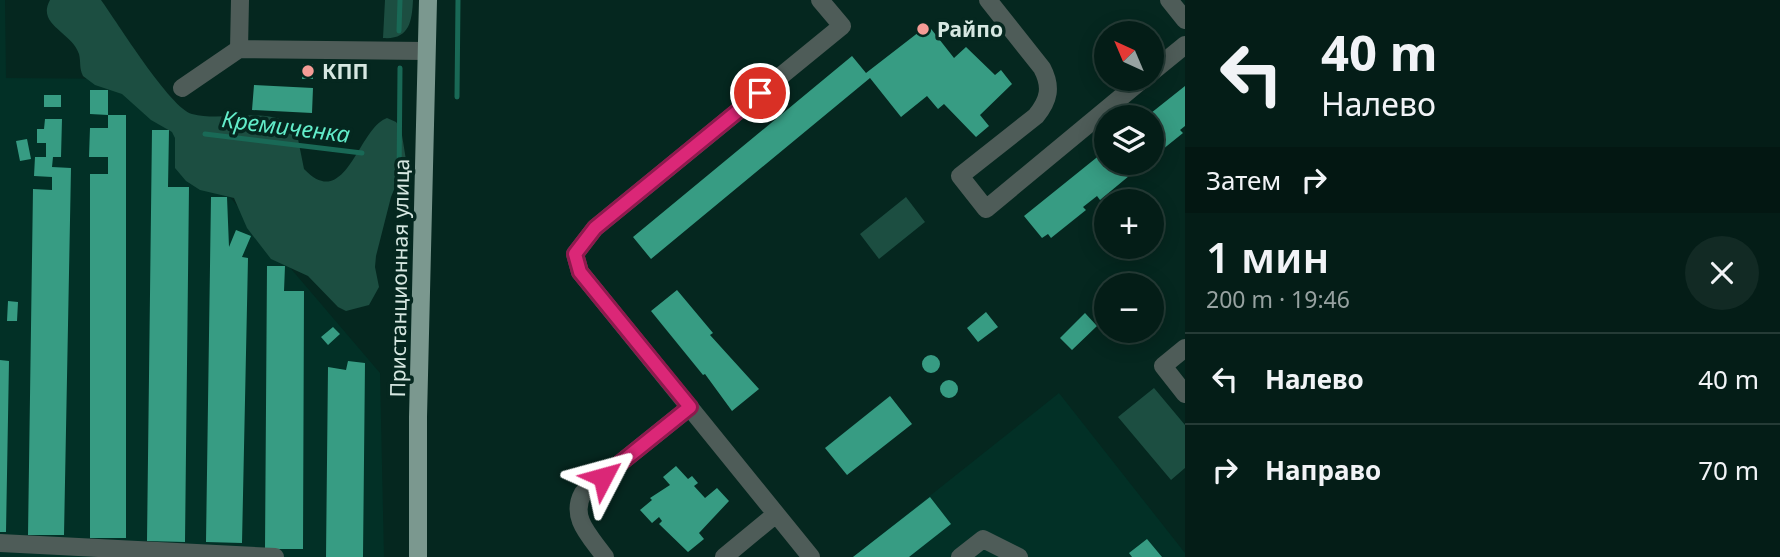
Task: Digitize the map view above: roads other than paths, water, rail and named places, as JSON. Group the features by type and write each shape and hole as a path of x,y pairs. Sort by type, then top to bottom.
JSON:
{"main road":[{"name":"Пристанционная улица","path":"418,557 418,417 428,0"}],"lane":[{"path":"239,49 240,0"},
{"path":"811,557 580,272 575,254 595,228 842,26 820,0"},
{"path":"988,0 1042,68 1048,80 1049,92 1045,105 1036,116 960,176 986,209 1129,91"},
{"path":"1169,0 1185,20"},
{"path":"1164,62 1185,44"},
{"path":"182,88 239,49 426,51"},
{"path":"1185,348 1163,366 1185,394"},
{"path":"606,557 580,522 576,512 583,493 690,407"},
{"path":"724,557 776,514"},
{"path":"960,557 983,539 1019,557"},
{"path":"0,543 275,557"}],"waterway":[{"path":"399,31 400,0"},
{"path":"457,97 458,0"},
{"path":"399,185 400,68"},
{"name":"Кремиченка","path":"205,134 362,153"}],"place":[{"name":"Райпо","path":"923,29"},
{"name":"КПП","path":"308,71"}]}
